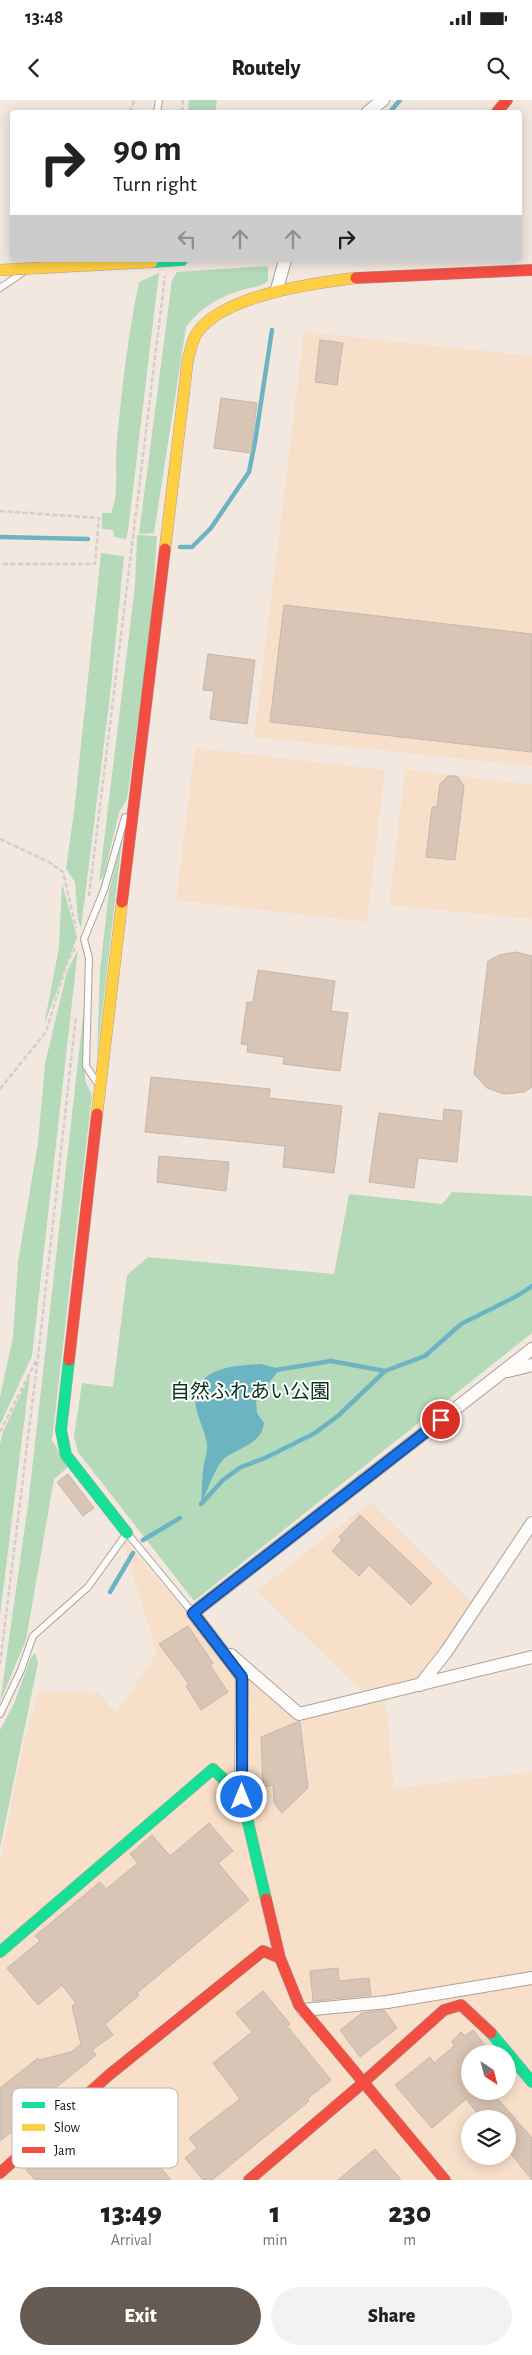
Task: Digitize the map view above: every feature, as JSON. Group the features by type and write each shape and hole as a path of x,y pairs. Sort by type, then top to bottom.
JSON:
{"street":[{"path":"370,110 383,100"},
{"path":"499,110 507,100"},
{"path":"0,270 152,262"},
{"path":"277,289 284,262"},
{"path":"127,1533 66,1455 61,1430 100,1086 190,349 199,330 221,312 277,289 344,279 532,270"},
{"path":"445,2180 303,2010 289,1982 280,1958 241,1796 242,1677 193,1613 532,1350"},
{"path":"503,1372 532,1365"},
{"path":"420,1685 446,1652 532,1523"},
{"path":"210,1635 299,1714 532,1657"},
{"path":"0,1952 213,1770 241,1796"},
{"path":"95,2088 262,1951 280,1958"},
{"path":"303,2010 387,2002 532,1978"},
{"path":"249,2180 363,2084 437,2015 456,2005 462,2005 475,2014 532,2082"},
{"path":"0,2173 12,2162"}],"lane":[{"path":"0,288 35,262"},
{"path":"100,1086 86,1066 89,958 84,939 104,890 125,818 135,793"},
{"path":"0,1714 21,1670 33,1636 88,1587 127,1533 193,1613"},
{"path":"455,1990 456,2005"}],"path":[{"path":"0,511 99,518 95,564 0,564"},
{"path":"0,839 49,862 63,872 78,932 84,939 78,942 66,966 46,1032 0,1089"},
{"path":"0,1432 38,1357"}],"shaded area":[{"path":"304,332 532,356 532,766 254,737"},
{"path":"195,748 385,770 367,922 176,900"},
{"path":"405,769 532,785 532,919 389,905"},
{"path":"370,1502 475,1606 418,1681 364,1693 257,1591"},
{"path":"121,1537 208,1636 297,1717 386,1700 394,1788 532,1772 532,2180 0,2180 0,1861 23,1746 38,1692 98,1693 116,1713 157,1653"}],"green space":[{"path":"189,100 217,100 215,110 188,110"},
{"path":"268,266 268,281 218,300 197,314 186,327 154,533 139,534 172,280 177,272"},
{"path":"159,273 126,539 114,537 113,530 102,529 102,513 111,513 114,505 116,450 121,401 139,282"},
{"path":"137,535 157,536 151,625 127,799 119,813 104,875 99,882 135,586"},
{"path":"101,553 124,556 110,696 81,928 78,920 75,882 66,869 74,812"},
{"path":"122,840 97,1057 100,971 109,891"},
{"path":"62,883 77,937 44,1025 59,948"},
{"path":"78,950 32,1356 0,1425 0,1397 13,1337 18,1262 38,1143 45,1064 67,971"},
{"path":"85,999 87,1003 85,1081 92,1095 52,1440 68,1467 54,1479 26,1640 0,1702 28,1505"},
{"name":"自然ふれあい公園","path":"452,1192 532,1196 532,1333 194,1601 78,1452 74,1436 82,1383 113,1387 127,1275 148,1257 334,1274 349,1194 442,1204"},
{"path":"30,1375 0,1616 0,1444 3,1432"},
{"path":"35,1653 38,1663 0,1848 0,1730 14,1704 30,1659"}],"water":[{"path":"261,1364 280,1369 256,1399 257,1413 264,1423 262,1430 259,1436 249,1445 230,1454 221,1462 201,1504 207,1444 196,1407 196,1394 200,1384 216,1371"}],"building":[{"path":"320,340 343,343 337,385 315,382"},
{"path":"221,398 257,403 251,453 214,448"},
{"path":"284,605 532,634 532,752 270,722"},
{"path":"208,654 255,660 247,724 210,719 214,691 203,690"},
{"path":"448,776 457,776 464,786 455,860 426,857 432,807 437,807 440,784"},
{"path":"516,952 532,956 532,1087 524,1092 504,1094 487,1088 474,1074 488,961 499,955"},
{"path":"258,970 335,981 331,1011 348,1013 340,1071 283,1064 284,1057 247,1052 248,1045 241,1044 247,1002 253,1002"},
{"path":"151,1077 270,1089 269,1098 342,1106 334,1173 283,1167 285,1146 145,1132"},
{"path":"444,1109 462,1111 457,1162 418,1158 414,1188 369,1182 379,1113 443,1121"},
{"path":"159,1156 229,1162 226,1191 157,1182"},
{"path":"68,1474 94,1508 83,1516 57,1482"},
{"path":"360,1515 432,1583 411,1605 369,1565 359,1576 332,1551 342,1540 339,1537"},
{"path":"188,1626 213,1663 210,1665 228,1692 201,1710 186,1686 189,1684 159,1644"},
{"path":"300,1722 308,1788 282,1813 274,1803 273,1785 263,1787 261,1737"},
{"path":"209,1823 233,1851 218,1863 249,1900 137,1993 139,1995 105,2024 113,2035 92,2050 96,2055 56,2088 12,2088 12,2132 0,2141 0,2088 38,2058 39,2060 71,2052 81,2044 72,2006 76,2003 62,1985 38,2005 7,1968 40,1941 35,1936 100,1882 106,1889 138,1863 130,1854 152,1835 170,1856"},
{"path":"338,1968 339,1981 369,1978 371,1995 313,2001 310,1971"},
{"path":"263,1991 290,2024 287,2026 331,2080 307,2099 309,2101 212,2180 203,2180 185,2158 197,2148 189,2138 240,2099 213,2063 252,2032 236,2013"},
{"path":"384,2010 397,2028 360,2057 340,2030 362,2013"},
{"path":"473,2030 485,2045 461,2045 461,2100 465,2100 432,2128 395,2085 430,2057 434,2063 454,2046 452,2041 461,2032 465,2036"},
{"path":"467,2100 499,2100 508,2110 475,2110"},
{"path":"516,2120 532,2138 532,2180 516,2160"},
{"path":"375,2149 401,2180 338,2180"},
{"path":"28,2168 161,2168 171,2180 35,2180 26,2170"}],"waterway":[{"path":"392,110 400,100"},
{"path":"180,547 192,547 211,528 249,472 272,330"},
{"path":"0,537 88,539"},
{"path":"201,1504 223,1480 241,1467 265,1458 315,1433 339,1415 385,1371 425,1356 461,1324 517,1296 532,1286"},
{"path":"276,1370 331,1361 385,1371"},
{"path":"143,1540 180,1518"},
{"path":"110,1592 133,1553"}],"traffic: fast":[{"path":"69,1360 61,1430 66,1455 127,1533"},
{"path":"0,1952 213,1769 242,1797 266,1899"},
{"path":"491,2033 532,2082"}],"traffic: slow":[{"path":"0,270 152,262"},
{"path":"165,549 188,358 197,333 210,320 227,309 248,300 270,293 317,283 356,278"},
{"path":"97,1114 122,902"}],"traffic: jam":[{"path":"499,110 507,100"},
{"path":"356,278 532,270"},
{"path":"122,902 165,549"},
{"path":"69,1360 97,1114"},
{"path":"266,1899 280,1958 299,2005 445,2180"},
{"path":"95,2088 263,1951 280,1958"},
{"path":"249,2180 357,2088 444,2010 461,2005 491,2033"},
{"path":"0,2173 12,2162"}],"route":[{"path":"242,1797 242,1677 193,1613 441,1420"}]}
